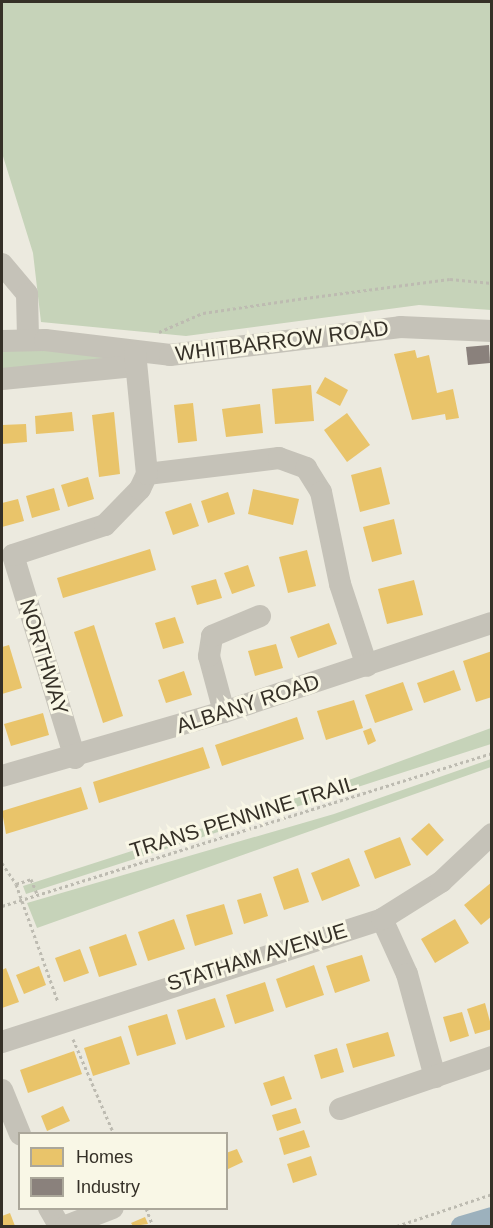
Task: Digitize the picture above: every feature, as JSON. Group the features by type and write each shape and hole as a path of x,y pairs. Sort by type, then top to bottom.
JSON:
{"street":[{"path":"2,264 27,294 28,339"},
{"name":"WHITBARROW ROAD","path":"2,341 28,339 138,357 225,351 400,327 492,331"},
{"path":"2,379 138,357 147,474 279,458 306,468 321,492 340,584 367,666"},
{"name":"NORTHWAY","path":"75,758 7,554 105,525 126,508 147,474"},
{"path":"224,712 208,645 221,629 260,616"},
{"name":"ALBANY ROAD","path":"2,776 75,758 224,712 492,623"},
{"name":"STATHAM AVENUE","path":"2,1042 382,919 441,882 492,834"},
{"path":"382,919 407,974 435,1077"},
{"path":"340,1109 492,1057"},
{"path":"2,1090 19,1132"},
{"path":"55,1220 76,1225 112,1210"}],"path":[{"path":"138,357 145,340 203,313 450,279 492,283"},
{"name":"TRANS PENNINE TRAIL","path":"2,906 492,753"},
{"path":"2,863 16,884 25,909"},
{"path":"16,884 31,879 38,894"},
{"path":"396,1227 492,1194"},
{"path":"146,1210 153,1227"}],"green space":[{"path":"2,2 491,2 491,310 419,305 186,336 41,322 33,253 2,153"},
{"path":"2,341 135,352 2,379"},
{"path":"491,728 491,744 26,894 23,886 327,788"},
{"path":"491,759 491,767 37,928 27,903 334,814"}],"building: Homes":[{"path":"415,350 417,358 429,355 437,393 453,389 459,418 446,420 445,414 412,420 394,354"},
{"path":"325,377 348,390 340,406 316,393"},
{"path":"311,385 314,421 275,424 272,389"},
{"path":"193,403 197,441 178,443 174,405"},
{"path":"260,404 263,433 226,437 222,409"},
{"path":"72,412 74,431 36,434 35,416"},
{"path":"114,412 120,474 99,477 92,415"},
{"path":"347,413 370,445 347,462 324,430"},
{"path":"26,424 27,442 2,444 2,425"},
{"path":"381,467 390,504 360,512 351,475"},
{"path":"88,477 94,499 68,507 61,485"},
{"path":"54,488 60,510 32,518 26,496"},
{"path":"253,489 299,499 293,525 248,514"},
{"path":"228,492 235,514 208,523 201,501"},
{"path":"18,499 24,521 2,527 2,503"},
{"path":"191,503 199,526 173,535 165,512"},
{"path":"394,519 402,554 372,562 363,527"},
{"path":"150,549 156,570 63,598 57,578"},
{"path":"307,550 316,586 288,593 279,557"},
{"path":"248,565 255,586 232,594 224,573"},
{"path":"216,579 222,598 197,605 191,586"},
{"path":"414,580 423,615 387,624 378,589"},
{"path":"175,617 184,643 163,649 155,623"},
{"path":"329,623 337,644 298,658 290,637"},
{"path":"94,625 123,716 103,723 74,632"},
{"path":"276,644 283,668 255,676 248,651"},
{"path":"9,645 22,688 2,694 2,647"},
{"path":"492,651 492,697 476,702 463,661"},
{"path":"454,670 461,690 424,703 417,683"},
{"path":"184,671 192,695 166,703 158,680"},
{"path":"403,682 413,710 375,723 365,695"},
{"path":"354,700 363,728 326,740 317,711"},
{"path":"43,713 49,735 11,746 4,724"},
{"path":"297,717 304,739 222,766 215,745"},
{"path":"371,728 376,741 368,745 363,731"},
{"path":"203,747 210,768 99,803 93,782"},
{"path":"81,787 88,809 6,834 2,811"},
{"path":"429,823 444,840 427,856 411,839"},
{"path":"400,837 411,865 375,879 364,851"},
{"path":"349,858 360,886 322,901 311,873"},
{"path":"298,868 309,902 284,910 273,877"},
{"path":"492,882 492,916 481,925 464,905"},
{"path":"261,893 268,916 244,924 237,900"},
{"path":"224,904 233,934 195,946 186,915"},
{"path":"174,919 185,949 148,961 138,932"},
{"path":"455,919 469,943 435,963 421,939"},
{"path":"126,934 137,965 99,977 89,947"},
{"path":"80,949 89,973 64,982 55,958"},
{"path":"362,955 370,981 335,993 326,966"},
{"path":"314,965 324,995 286,1008 276,979"},
{"path":"39,966 46,985 24,994 16,975"},
{"path":"6,968 19,1002 2,1008 2,970"},
{"path":"265,982 274,1011 235,1024 226,995"},
{"path":"215,998 225,1027 186,1040 177,1010"},
{"path":"485,1003 492,1029 475,1034 467,1009"},
{"path":"462,1012 469,1036 450,1042 443,1017"},
{"path":"167,1014 176,1044 137,1056 128,1026"},
{"path":"388,1032 395,1056 353,1068 346,1044"},
{"path":"121,1036 130,1064 93,1076 84,1048"},
{"path":"337,1048 344,1072 321,1079 314,1055"},
{"path":"74,1051 82,1074 28,1093 20,1070"},
{"path":"284,1076 292,1099 271,1106 263,1083"},
{"path":"63,1106 70,1121 47,1131 41,1116"},
{"path":"296,1108 301,1123 277,1131 272,1115"},
{"path":"304,1130 310,1147 284,1155 279,1138"},
{"path":"237,1149 243,1162 228,1169 228,1152"},
{"path":"311,1156 317,1175 293,1183 287,1164"},
{"path":"10,1213 15,1226 2,1226 2,1216"},
{"path":"145,1217 148,1224 133,1226 131,1223"}],"building: Industry":[{"path":"489,345 490,363 468,365 466,347"}],"waterway":[{"path":"461,1226 492,1217"}]}
